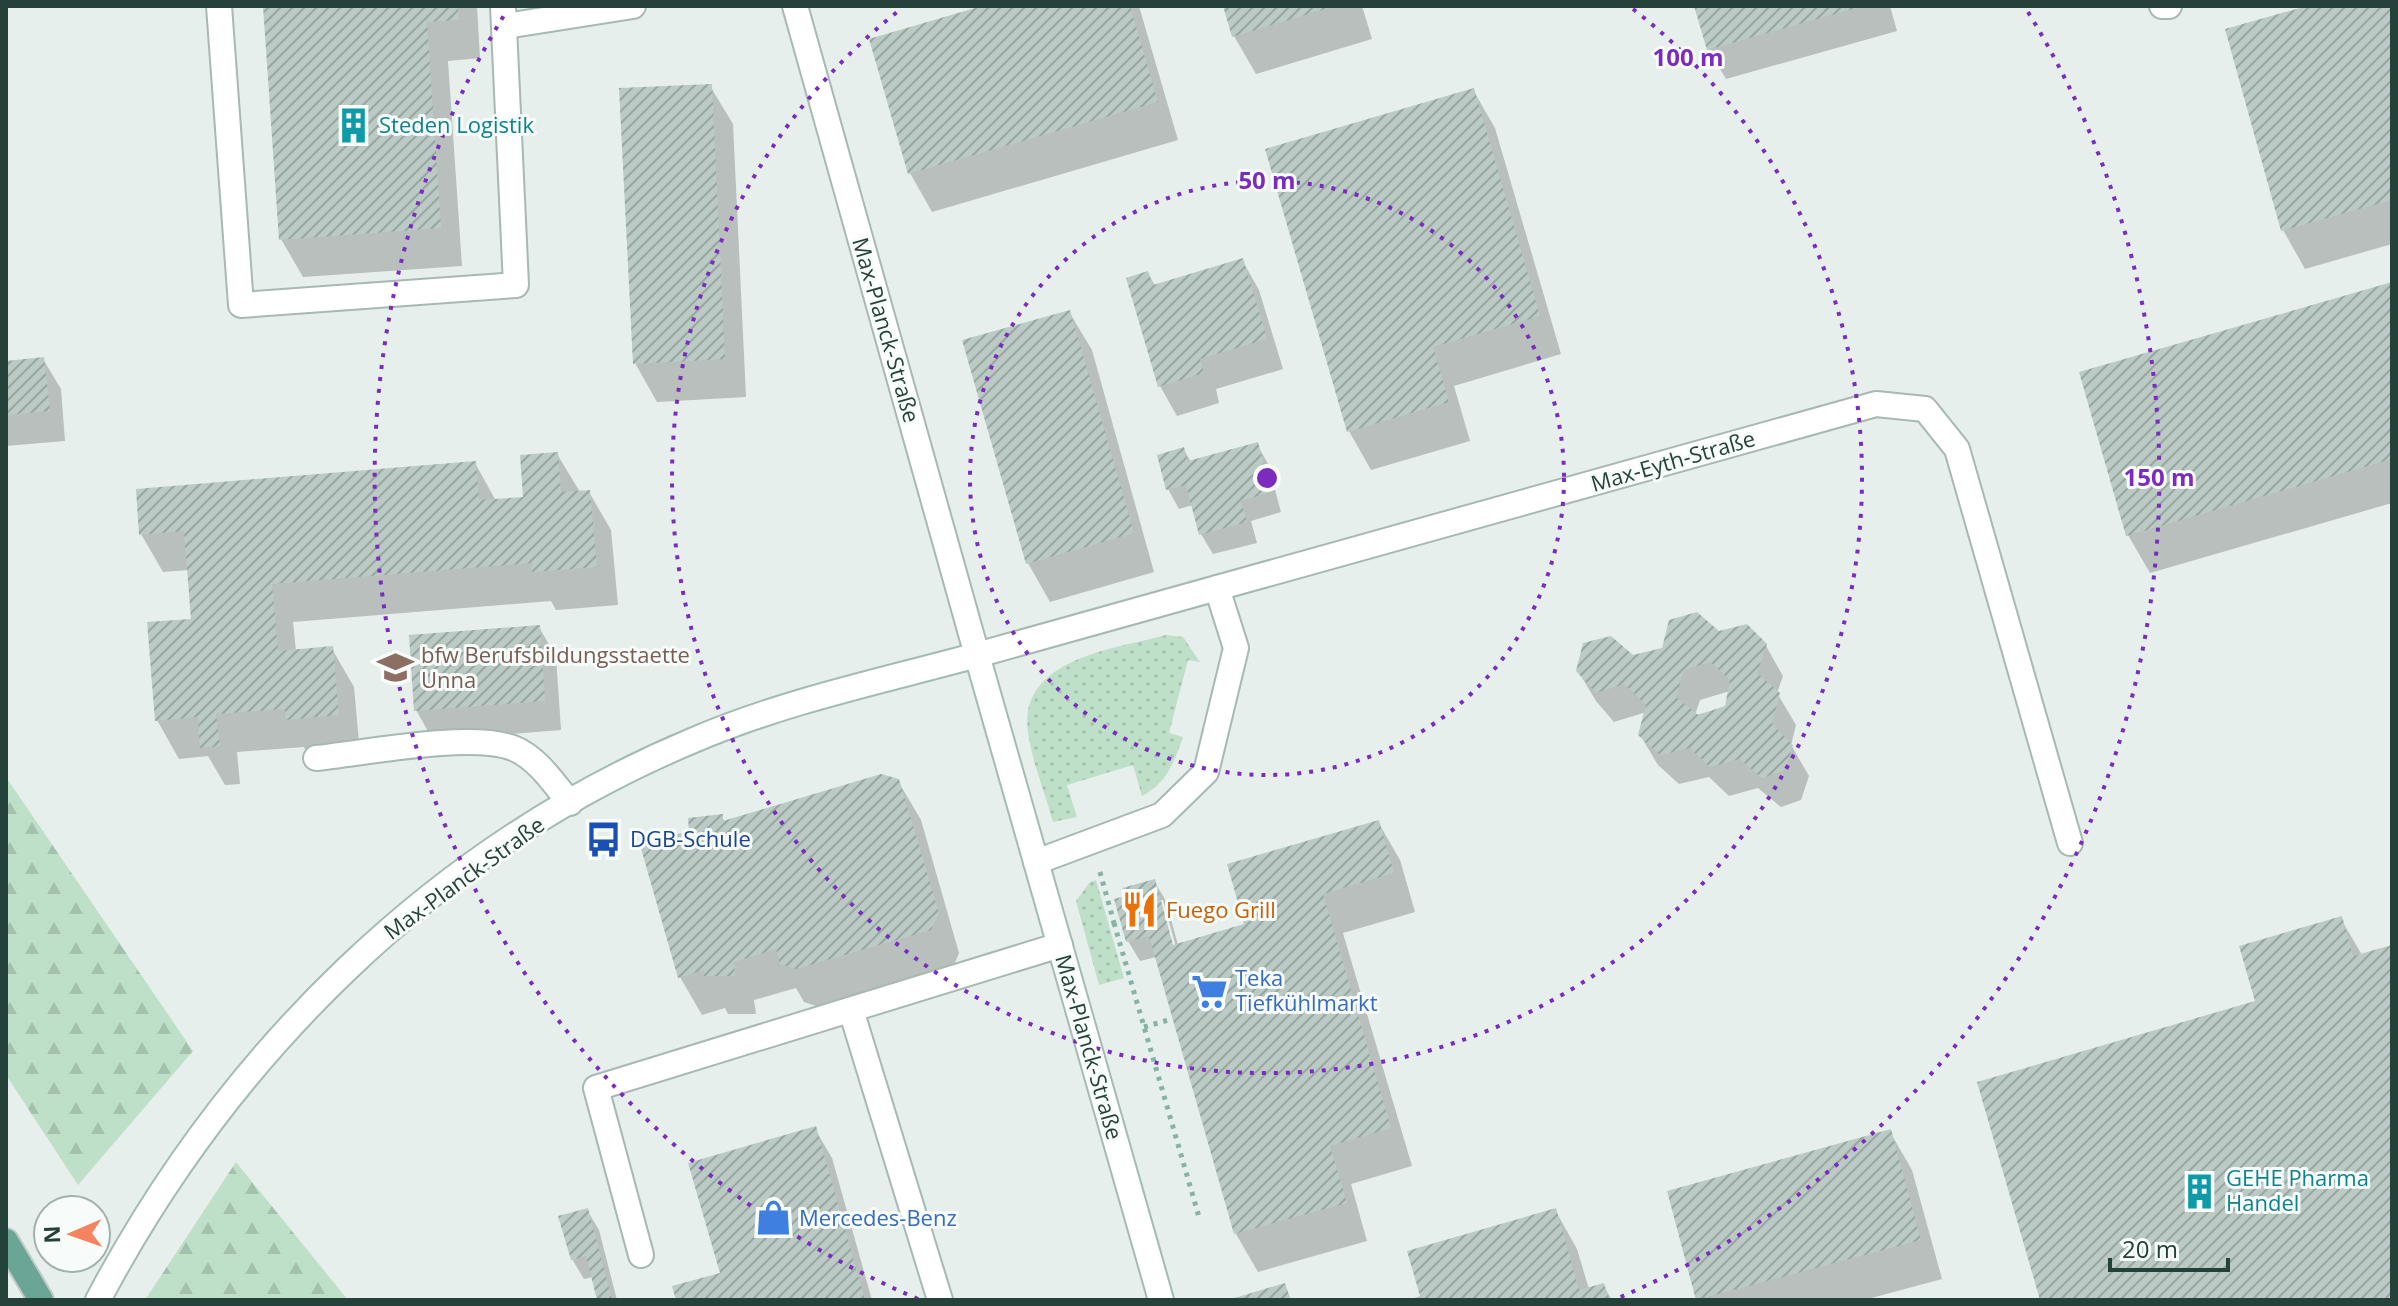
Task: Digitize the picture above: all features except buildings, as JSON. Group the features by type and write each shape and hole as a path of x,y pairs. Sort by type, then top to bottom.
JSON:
{"main road":[{"path":"10,1247 41,1300"}],"street":[{"path":"219,6 241,305 516,285 504,16 633,6"},
{"name":"Max-Planck-Straße","path":"795,6 1161,1300"},
{"path":"2162,6 2169,6"},
{"name":"Max-Eyth-Straße","path":"977,655 1876,404 1925,409 1957,449 2070,843"},
{"path":"1036,862 1162,815 1206,772 1236,648 1217,588"},
{"name":"Max-Planck-Straße","path":"98,1300 168,1181 215,1114 317,996 437,891 570,803 635,767 757,715 977,655"},
{"path":"316,758 461,743 512,748 539,765 570,803"},
{"path":"641,1255 596,1088 1060,945"},
{"path":"851,1010 940,1300"}],"path":[{"path":"1091,842 1117,922 1199,1217"},
{"path":"1144,1027 1172,1019"}],"green space":[{"path":"1166,635 1183,637 1200,662 1188,660 1169,733 1183,737 1168,771 1158,785 1142,796 1133,765 1067,785 1077,817 1053,822 1028,732 1029,707 1038,688 1054,672 1074,661 1097,652"},
{"path":"6,777 193,1051 78,1185 6,1075"},
{"path":"1096,880 1124,978 1099,985 1076,901 1090,882"},
{"path":"236,1162 348,1300 145,1300"}],"place":[{"name":"Steden Logistik","path":"353,125"},
{"name":"bfw Berufsbildungsstaette Unna","path":"395,668"},
{"name":"DGB-Schule","path":"604,839"},
{"name":"Fuego Grill","path":"1140,910"},
{"name":"Teka Tiefkühlmarkt","path":"1209,991"},
{"name":"GEHE Pharma Handel","path":"2200,1191"},
{"name":"Mercedes-Benz","path":"773,1218"}]}
